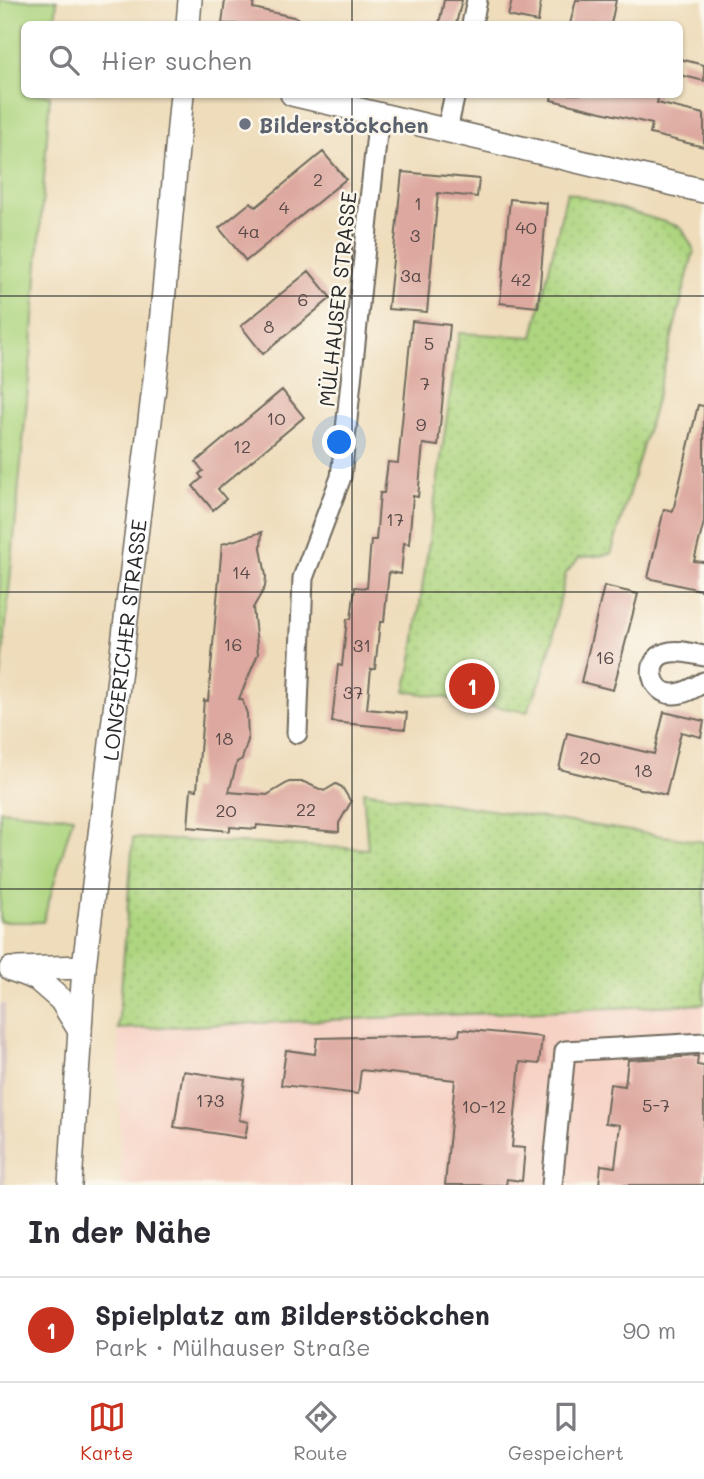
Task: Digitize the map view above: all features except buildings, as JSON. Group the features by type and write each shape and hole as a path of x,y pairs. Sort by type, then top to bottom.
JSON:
{"street":[{"path":"188,21 190,0"},
{"path":"472,21 477,0"},
{"name":"LONGERICHER STRASSE","path":"70,1185 84,967 159,346 182,98"},
{"path":"309,98 704,191"},
{"path":"447,130 455,98"},
{"name":"MÜLHAUSER STRASSE","path":"297,733 303,578 341,477 379,114"},
{"path":"704,656 665,653 653,664 652,674 654,684 667,694 685,692 704,682"},
{"path":"80,1031 61,1000 37,979 11,970 84,967"},
{"path":"552,1185 565,1051 704,1043"}],"shaded area":[{"path":"0,1004 5,1004 5,1185 0,1185"},
{"path":"704,1004 704,1185 121,1185 118,1029"}],"green space":[{"path":"0,0 57,0 55,21 21,21 21,98 50,98 32,346 0,688"},
{"path":"567,192 681,227 694,250 653,411 611,554 579,558 566,573 553,639 541,680 527,712 405,691 411,666 459,333 533,337"},
{"path":"363,791 704,842 704,1004 118,1029 133,838 368,849"},
{"path":"0,810 73,817 43,922 0,922"}],"place":[{"name":"Bilderstöckchen","path":"245,124"},
{"name":"Spielplatz am Bilderstöckchen","path":"472,686"}]}
